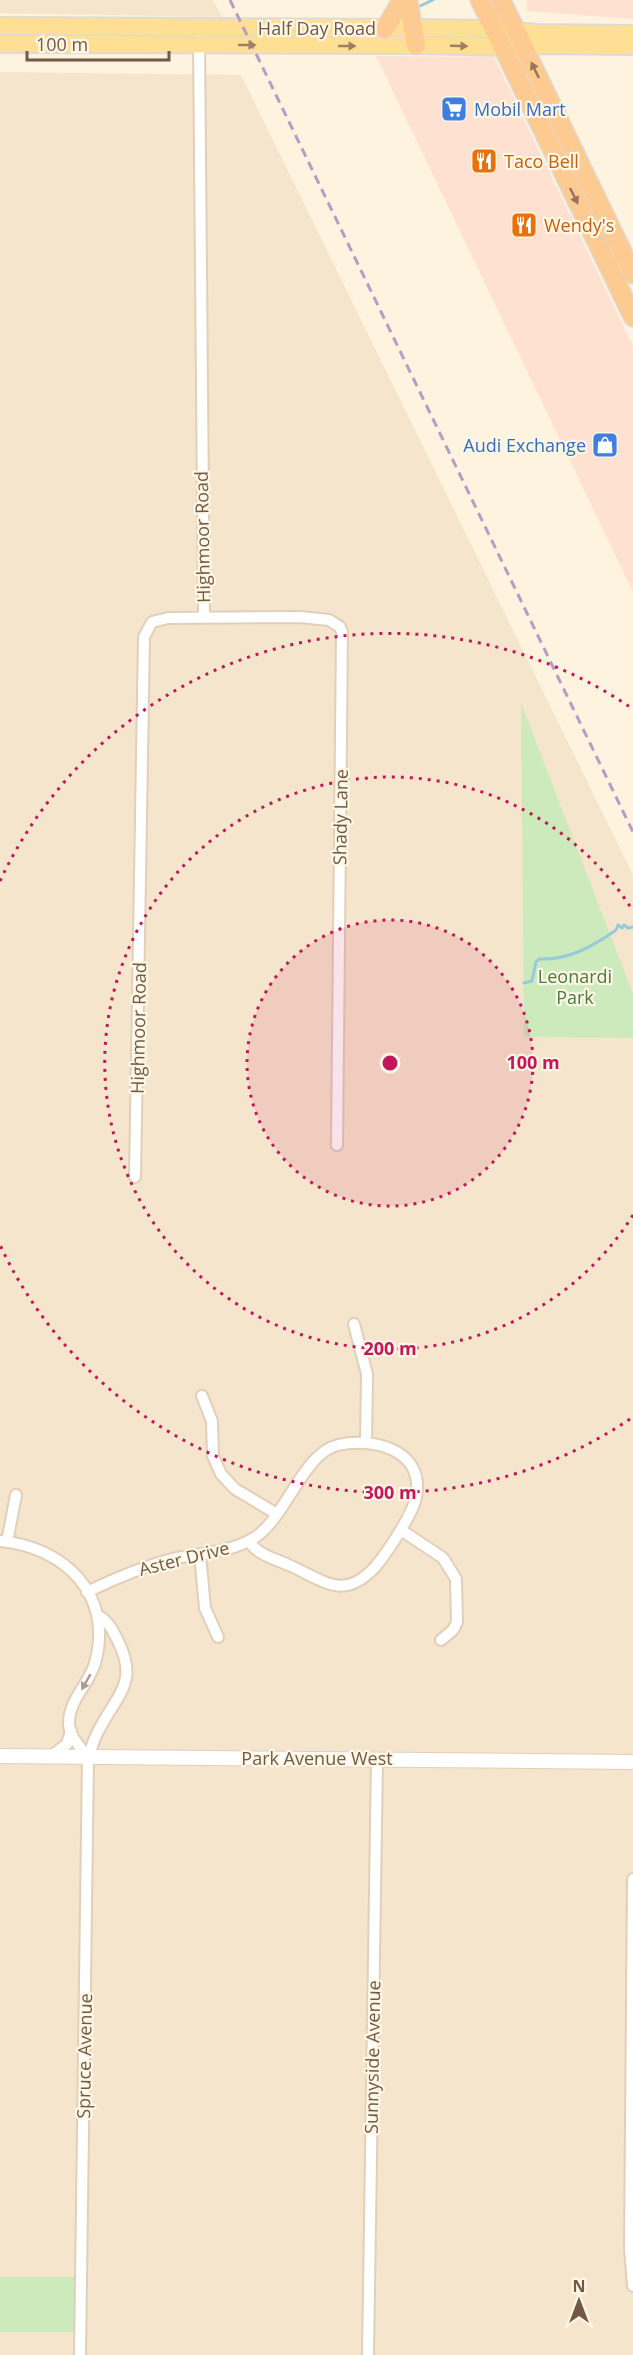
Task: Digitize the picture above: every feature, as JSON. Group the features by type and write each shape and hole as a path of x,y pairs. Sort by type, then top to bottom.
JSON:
{"highway":[{"path":"385,28 402,0"},
{"path":"408,0 414,36"},
{"path":"480,0 633,317"},
{"path":"501,0 633,274"}],"main road":[{"name":"Half Day Road","path":"0,26 385,28 414,36 503,48 520,38 536,33 633,34"},
{"name":"Half Day Road","path":"0,44 200,45 414,36 494,29 520,38 633,46"}],"street":[{"name":"Highmoor Road","path":"135,1177 144,637 152,622 168,618 204,616 200,27"},
{"name":"Shady Lane","path":"204,616 300,617 329,620 340,627 342,632 337,1145"},
{"path":"354,1323 367,1374 366,1443"},
{"path":"202,1396 212,1421 213,1456 221,1474 235,1489 277,1514"},
{"name":"Aster Drive","path":"87,1592 145,1566 223,1550 249,1541 268,1526 317,1457 326,1450 339,1445 366,1443 394,1449 407,1460 416,1476 418,1486 416,1500 401,1530 365,1578 351,1585 335,1586 321,1582 293,1566 258,1552 249,1541"},
{"path":"16,1495 4,1542 27,1545 61,1560 87,1592 99,1616 99,1647 90,1677 73,1705 68,1723 74,1739 88,1757 102,1724 127,1681 126,1660 119,1643 107,1621 99,1616"},
{"path":"401,1530 443,1558 456,1579 457,1622 453,1630 441,1640"},
{"path":"200,1554 205,1608 218,1637"},
{"path":"99,1647 119,1643"},
{"path":"51,1756 67,1744 71,1731"},
{"name":"Park Avenue West","path":"0,1756 633,1762"},
{"name":"Spruce Avenue","path":"80,2355 88,1757"},
{"name":"Sunnyside Avenue","path":"368,2355 377,1759"},
{"path":"633,1879 630,2248 633,2286"}],"shaded area":[{"path":"0,0 213,0 222,17 0,13"},
{"path":"527,0 633,0 633,19 527,11"},
{"path":"376,56 494,57 633,346 633,592"},
{"path":"0,72 241,75 633,875 633,2355 0,2355"}],"green space":[{"name":"Leonardi Park","path":"521,703 633,994 633,1038 524,1037"},
{"path":"0,2277 81,2277 80,2332 0,2332"}],"waterway":[{"path":"418,7 433,0"},
{"path":"524,983 532,981 536,962 539,959 550,959 580,951 616,930 618,925 622,928 624,925 628,928 633,927"}],"railway":[{"path":"230,0 633,832"}],"place":[{"name":"Mobil Mart","path":"454,109"},
{"name":"Taco Bell","path":"484,161"},
{"name":"Wendy's","path":"524,225"},
{"name":"Audi Exchange","path":"605,445"}]}
